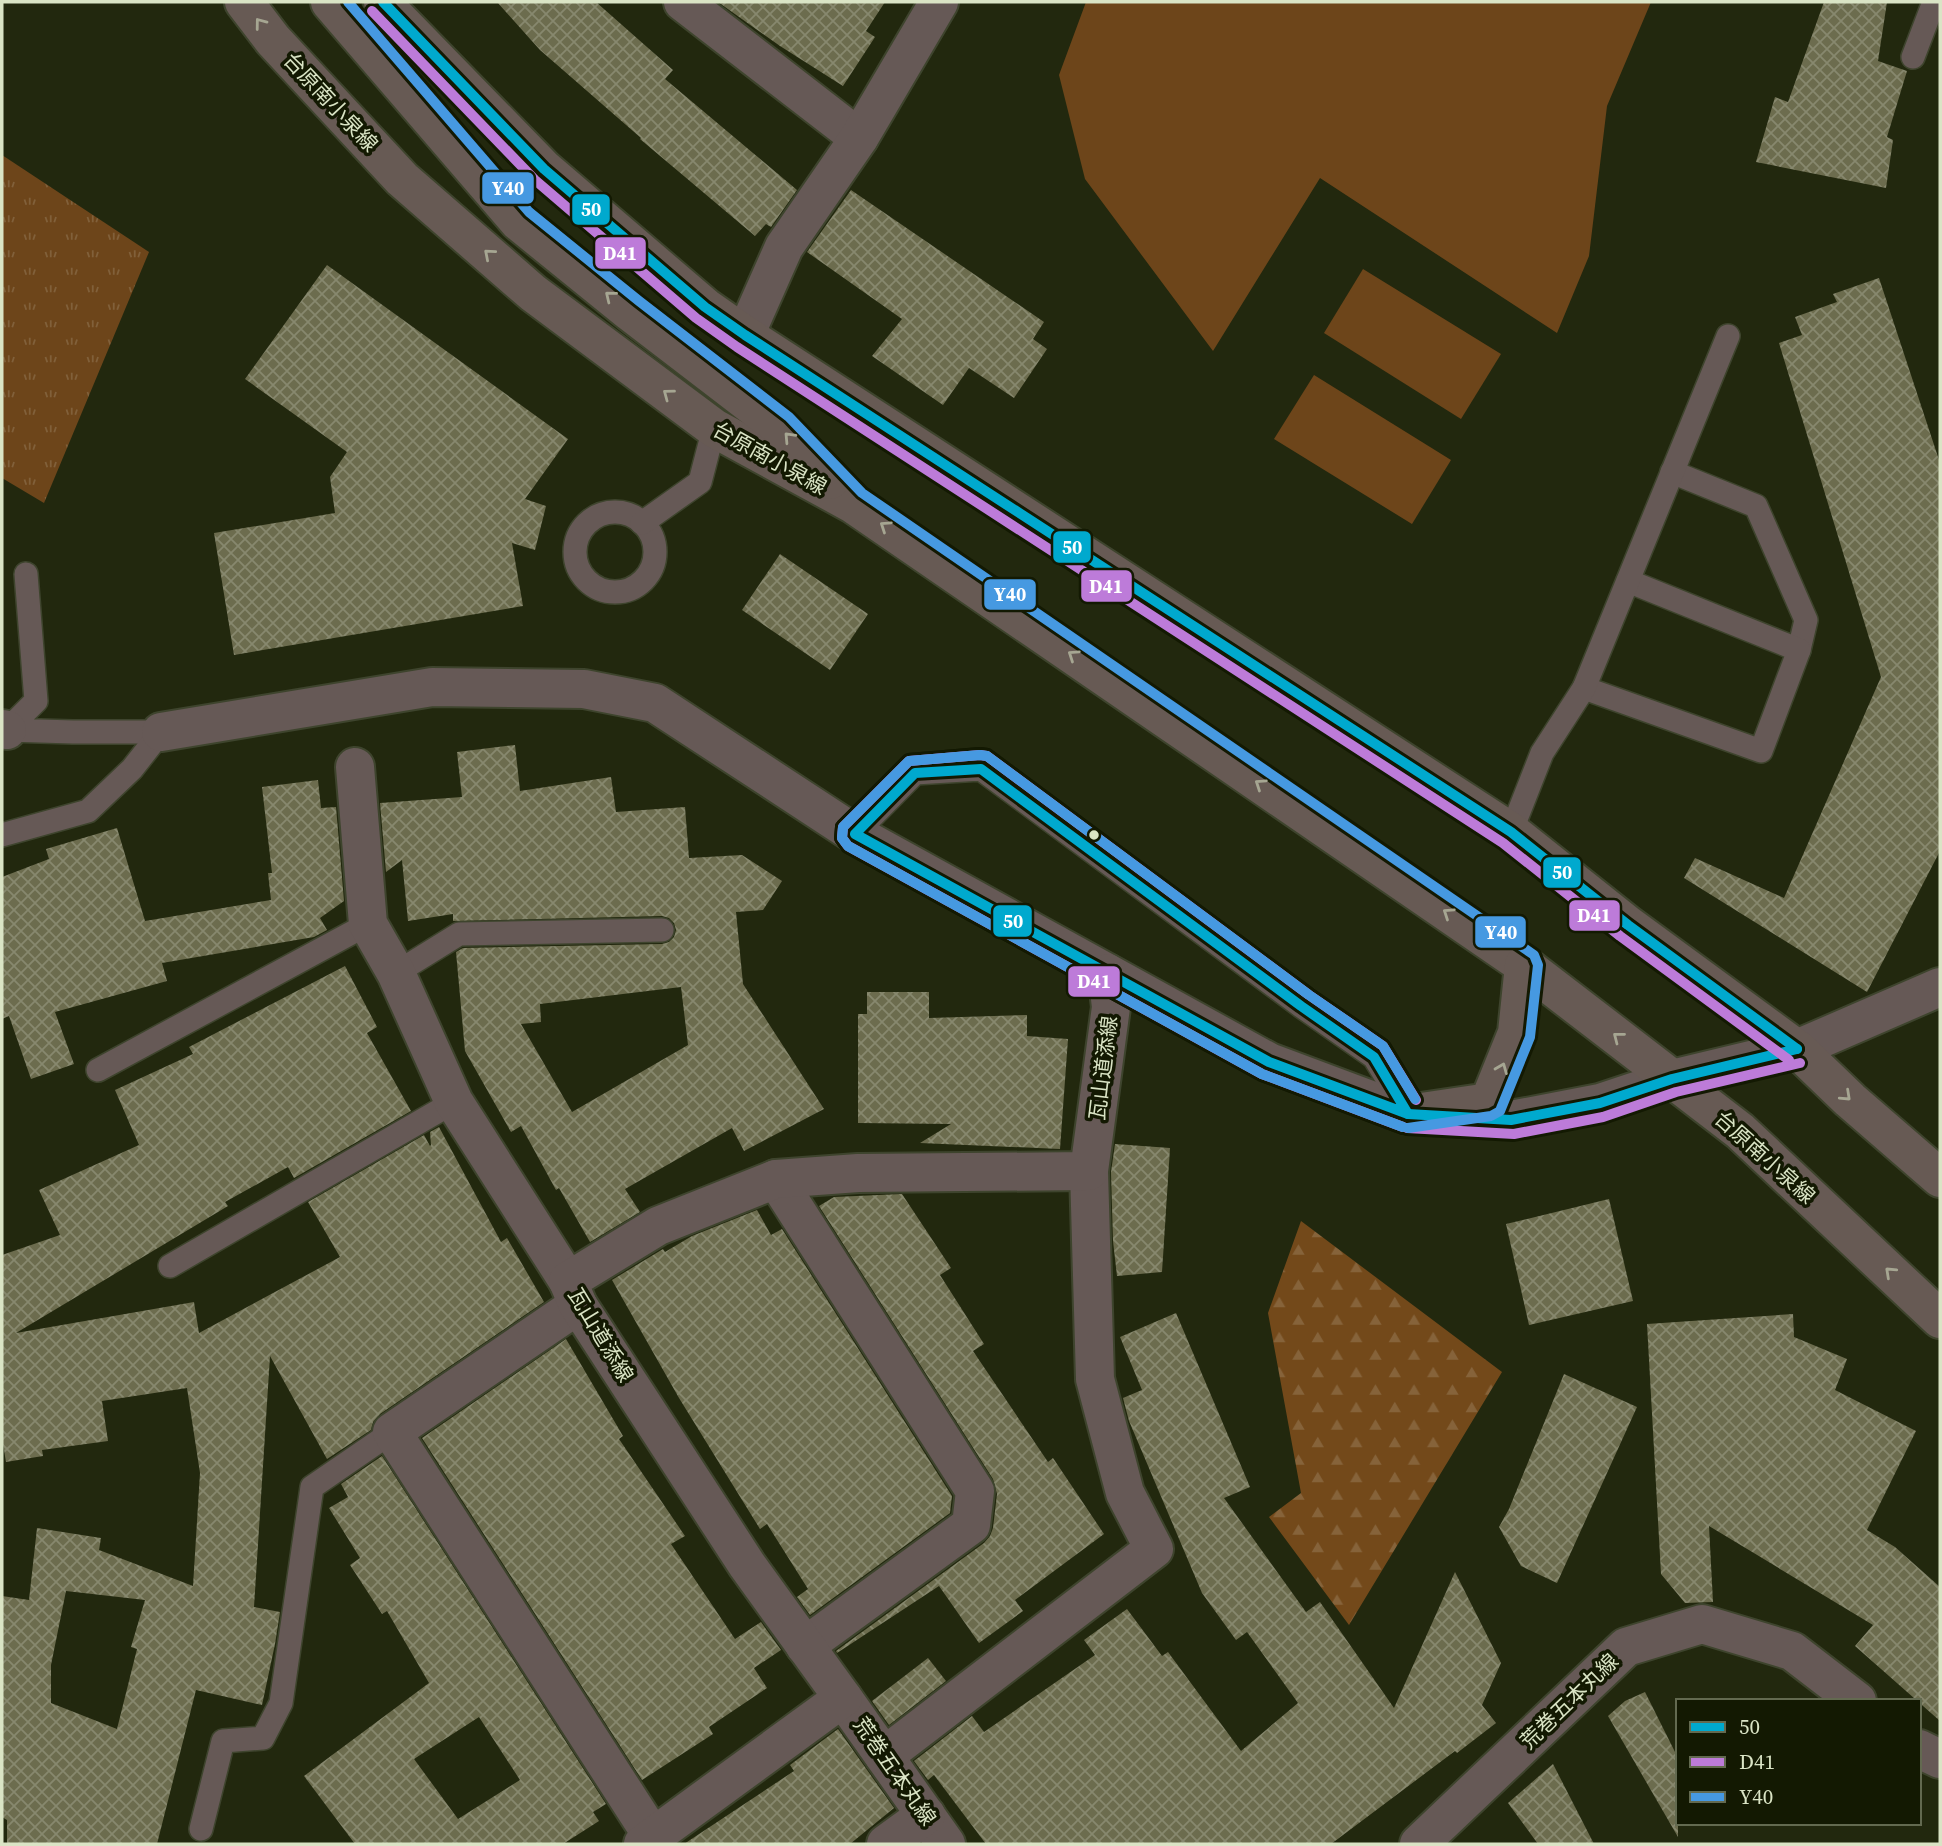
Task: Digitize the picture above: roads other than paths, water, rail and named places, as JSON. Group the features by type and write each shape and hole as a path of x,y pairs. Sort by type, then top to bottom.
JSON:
{"street":[{"name":"台原南小泉線","path":"244,2 273,40 402,178 533,293 714,428 853,504 1524,965 1740,1131 1940,1319"},
{"path":"330,2 519,222 780,427 853,504"},
{"path":"383,2 544,169 705,307 1511,832 1628,925 1797,1049 1850,1100 1940,1178"},
{"path":"683,2 859,138"},
{"path":"746,335 784,247 859,138 939,2"},
{"path":"385,68 541,207 647,290 705,307"},
{"path":"161,732 432,687 584,689 655,703 855,834 1269,1062 1408,1114 1511,1120 1600,1103 1672,1079 1797,1049 1940,987"},
{"path":"355,767 368,924 396,973 454,1102 573,1293 392,1432 648,1841 843,1698"},
{"path":"1408,1114 1489,1102 1517,1033 1524,965"},
{"name":"瓦山道添線","path":"843,1698 747,1565 573,1293 658,1226 776,1179 858,1173 1089,1171 1111,1007 1107,973"},
{"path":"884,1756 1154,1549 1125,1493 1095,1379 1089,1171"},
{"path":"776,1179 975,1491 971,1525 806,1646"},
{"name":"荒巻五本丸線","path":"1419,1844 1626,1647 1702,1624 1792,1650 1854,1699"},
{"name":"荒巻五本丸線","path":"843,1698 936,1829"},
{"path":"1921,1750 1940,1759"},
{"path":"886,1844 936,1829"}],"lane":[{"path":"1913,57 1934,2"},
{"path":"1511,832 1542,754 1584,688 1728,336"},
{"path":"642,523 700,482 714,428"},
{"path":"1584,688 1762,751 1799,650 1806,620 1756,506 1672,472"},
{"path":"4,729 36,701 26,574"},
{"path":"1628,581 1799,650"},
{"path":"4,729 73,733 161,732"},
{"path":"2,835 88,811 132,769 161,732"},
{"path":"855,834 915,773 981,769 1374,1057 1408,1114"},
{"path":"98,1070 368,924"},
{"path":"396,973 459,934 663,930"},
{"path":"170,1266 454,1102"},
{"path":"201,1829 223,1741 263,1738 281,1703 312,1487 392,1432"}]}
